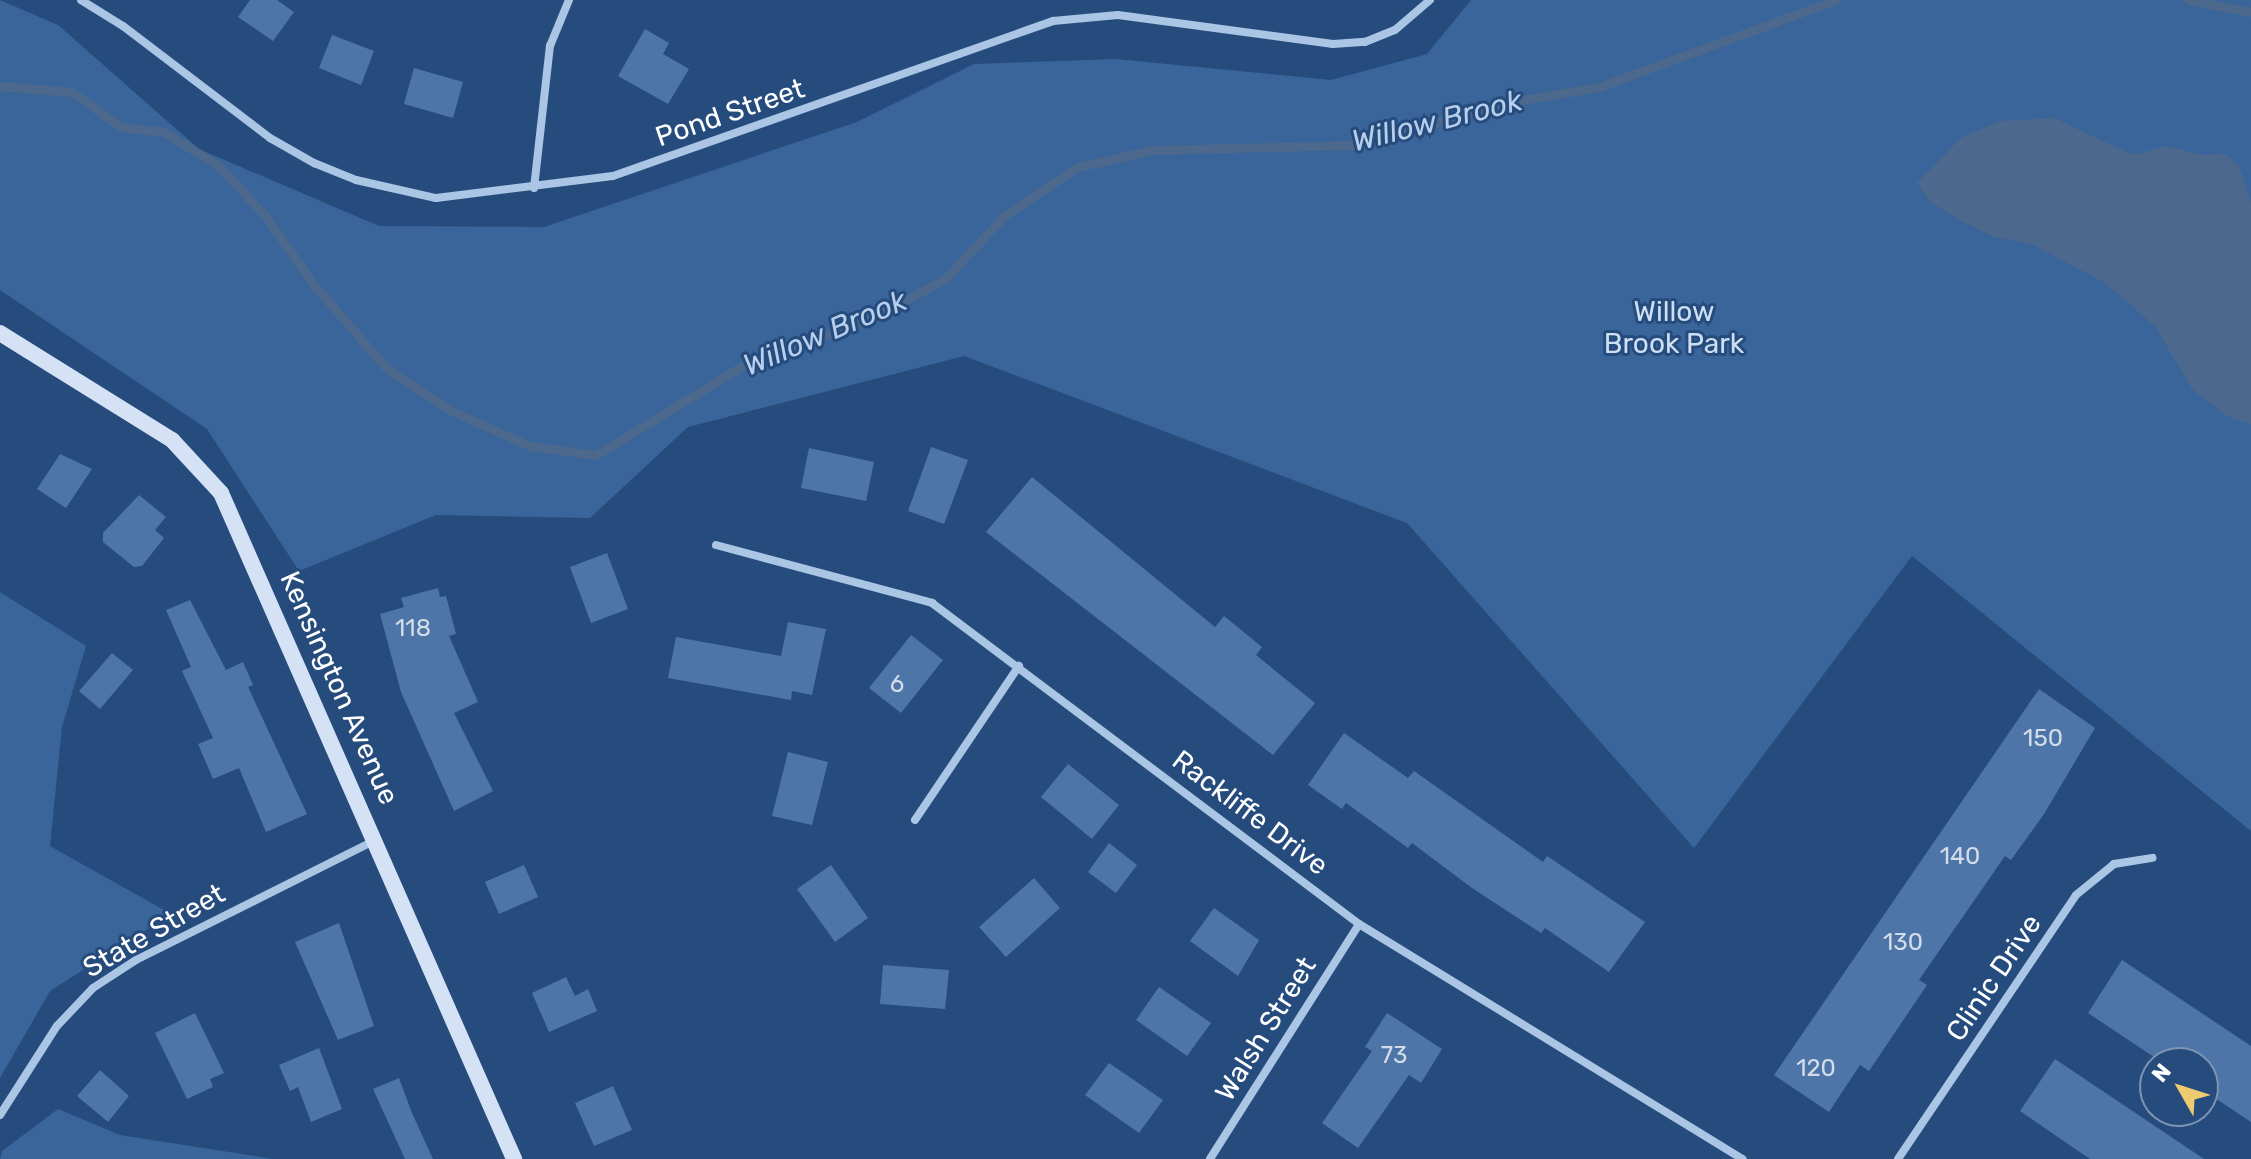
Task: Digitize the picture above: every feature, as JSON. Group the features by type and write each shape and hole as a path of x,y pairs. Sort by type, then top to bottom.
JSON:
{"main road":[{"name":"Kensington Avenue","path":"0,333 162,433 209,474 245,540 514,1159"}],"street":[{"name":"Pond Street","path":"81,0 270,138 314,163 356,180 436,198 613,176 1053,21 1118,15 1333,44 1365,42 1395,30 1428,3"},
{"path":"534,188 550,46 569,0"},
{"name":"Rackliffe Drive","path":"716,545 932,603 1359,924 1743,1159"},
{"path":"915,820 1019,666"},
{"name":"State Street","path":"0,1115 57,1026 93,988 136,960 376,839"},
{"name":"Clinic Drive","path":"1898,1159 2076,895 2114,864 2153,858"},
{"name":"Walsh Street","path":"1210,1159 1359,924"}],"green space":[{"name":"Willow Brook Park","path":"0,0 58,25 199,149 379,226 544,227 857,122 974,64 1116,59 1331,80 1427,54 1471,0 2251,0 2251,831 1912,556 1694,848 1407,523 964,356 688,427 590,518 436,515 299,571 207,429 0,290"},
{"path":"0,592 86,646 62,727 50,846 171,914 50,991 0,1078"},
{"path":"58,1109 120,1135 273,1159 0,1159 2,1151"}],"shaded area":[{"path":"2054,118 2133,155 2166,146 2204,155 2224,153 2239,166 2251,202 2251,425 2227,416 2192,389 2155,326 2104,282 2031,244 1994,237 1959,220 1929,201 1917,183 1962,137 2000,121"}],"building":[{"path":"250,0 277,0 294,12 273,41 238,17"},
{"path":"645,29 669,43 663,54 689,69 668,104 618,76"},
{"path":"332,35 374,51 361,85 319,68"},
{"path":"414,68 463,82 453,118 404,104"},
{"path":"931,447 968,460 944,524 908,511"},
{"path":"809,448 874,462 866,501 801,488"},
{"path":"60,454 92,469 66,508 37,489"},
{"path":"1032,477 1215,627 1224,616 1262,647 1256,655 1315,703 1273,755 986,532"},
{"path":"139,495 166,517 155,530 164,538 142,566 134,567 103,542 103,533"},
{"path":"607,553 628,609 591,623 570,567"},
{"path":"438,588 440,597 446,596 456,634 449,636 478,702 454,713 493,791 454,811 401,692 380,614 404,607 401,598"},
{"path":"190,600 226,670 243,662 253,685 248,687 307,814 266,832 239,768 213,779 198,744 213,738 182,671 191,667 166,610"},
{"path":"788,622 826,629 812,695 792,691 791,700 668,678 676,637 781,656"},
{"path":"911,635 943,660 901,713 869,688"},
{"path":"112,653 133,670 100,709 79,691"},
{"path":"2039,689 2095,728 2044,814 2011,860 2005,856 1919,980 1927,985 1869,1071 1860,1065 1829,1112 1774,1075"},
{"path":"1344,733 1408,778 1414,771 1543,862 1547,856 1645,922 1609,972 1545,928 1541,933 1472,888 1412,843 1408,848 1346,803 1342,809 1308,785"},
{"path":"788,752 828,762 812,825 772,816"},
{"path":"1068,764 1119,805 1092,839 1041,797"},
{"path":"1109,843 1137,865 1116,893 1088,872"},
{"path":"524,865 538,897 499,914 485,882"},
{"path":"831,865 868,918 835,942 797,889"},
{"path":"1034,878 1060,908 1006,957 979,927"},
{"path":"1214,908 1259,940 1238,976 1190,941"},
{"path":"339,923 374,1026 338,1040 295,942"},
{"path":"2122,960 2251,1046 2251,1122 2219,1101 2219,1047 2139,1047 2088,1013"},
{"path":"883,965 949,970 945,1009 880,1004"},
{"path":"566,977 575,996 588,989 597,1011 549,1032 532,993"},
{"path":"1159,987 1211,1023 1187,1056 1136,1020"},
{"path":"195,1013 224,1073 210,1079 213,1087 187,1099 155,1033"},
{"path":"1387,1013 1442,1049 1421,1083 1409,1075 1358,1148 1322,1123 1372,1051 1365,1047"},
{"path":"319,1048 342,1109 311,1122 298,1087 290,1091 279,1065"},
{"path":"2055,1059 2139,1115 2139,1127 2156,1127 2204,1159 2090,1159 2020,1111"},
{"path":"1109,1063 1163,1100 1139,1133 1085,1095"},
{"path":"100,1070 129,1096 108,1122 77,1096"},
{"path":"399,1078 433,1159 405,1159 373,1089"},
{"path":"613,1086 632,1130 594,1146 575,1103"}],"waterway":[{"name":"Willow Brook","path":"0,86 72,92 121,127 164,132 219,166 266,217 314,285 387,369 452,411 530,446 596,455 764,353 859,324 944,280 1004,216 1077,167 1153,150 1364,145 1492,105 1599,87 1835,0"},
{"name":"Willow Brook","path":"2188,0 2251,12"}]}
